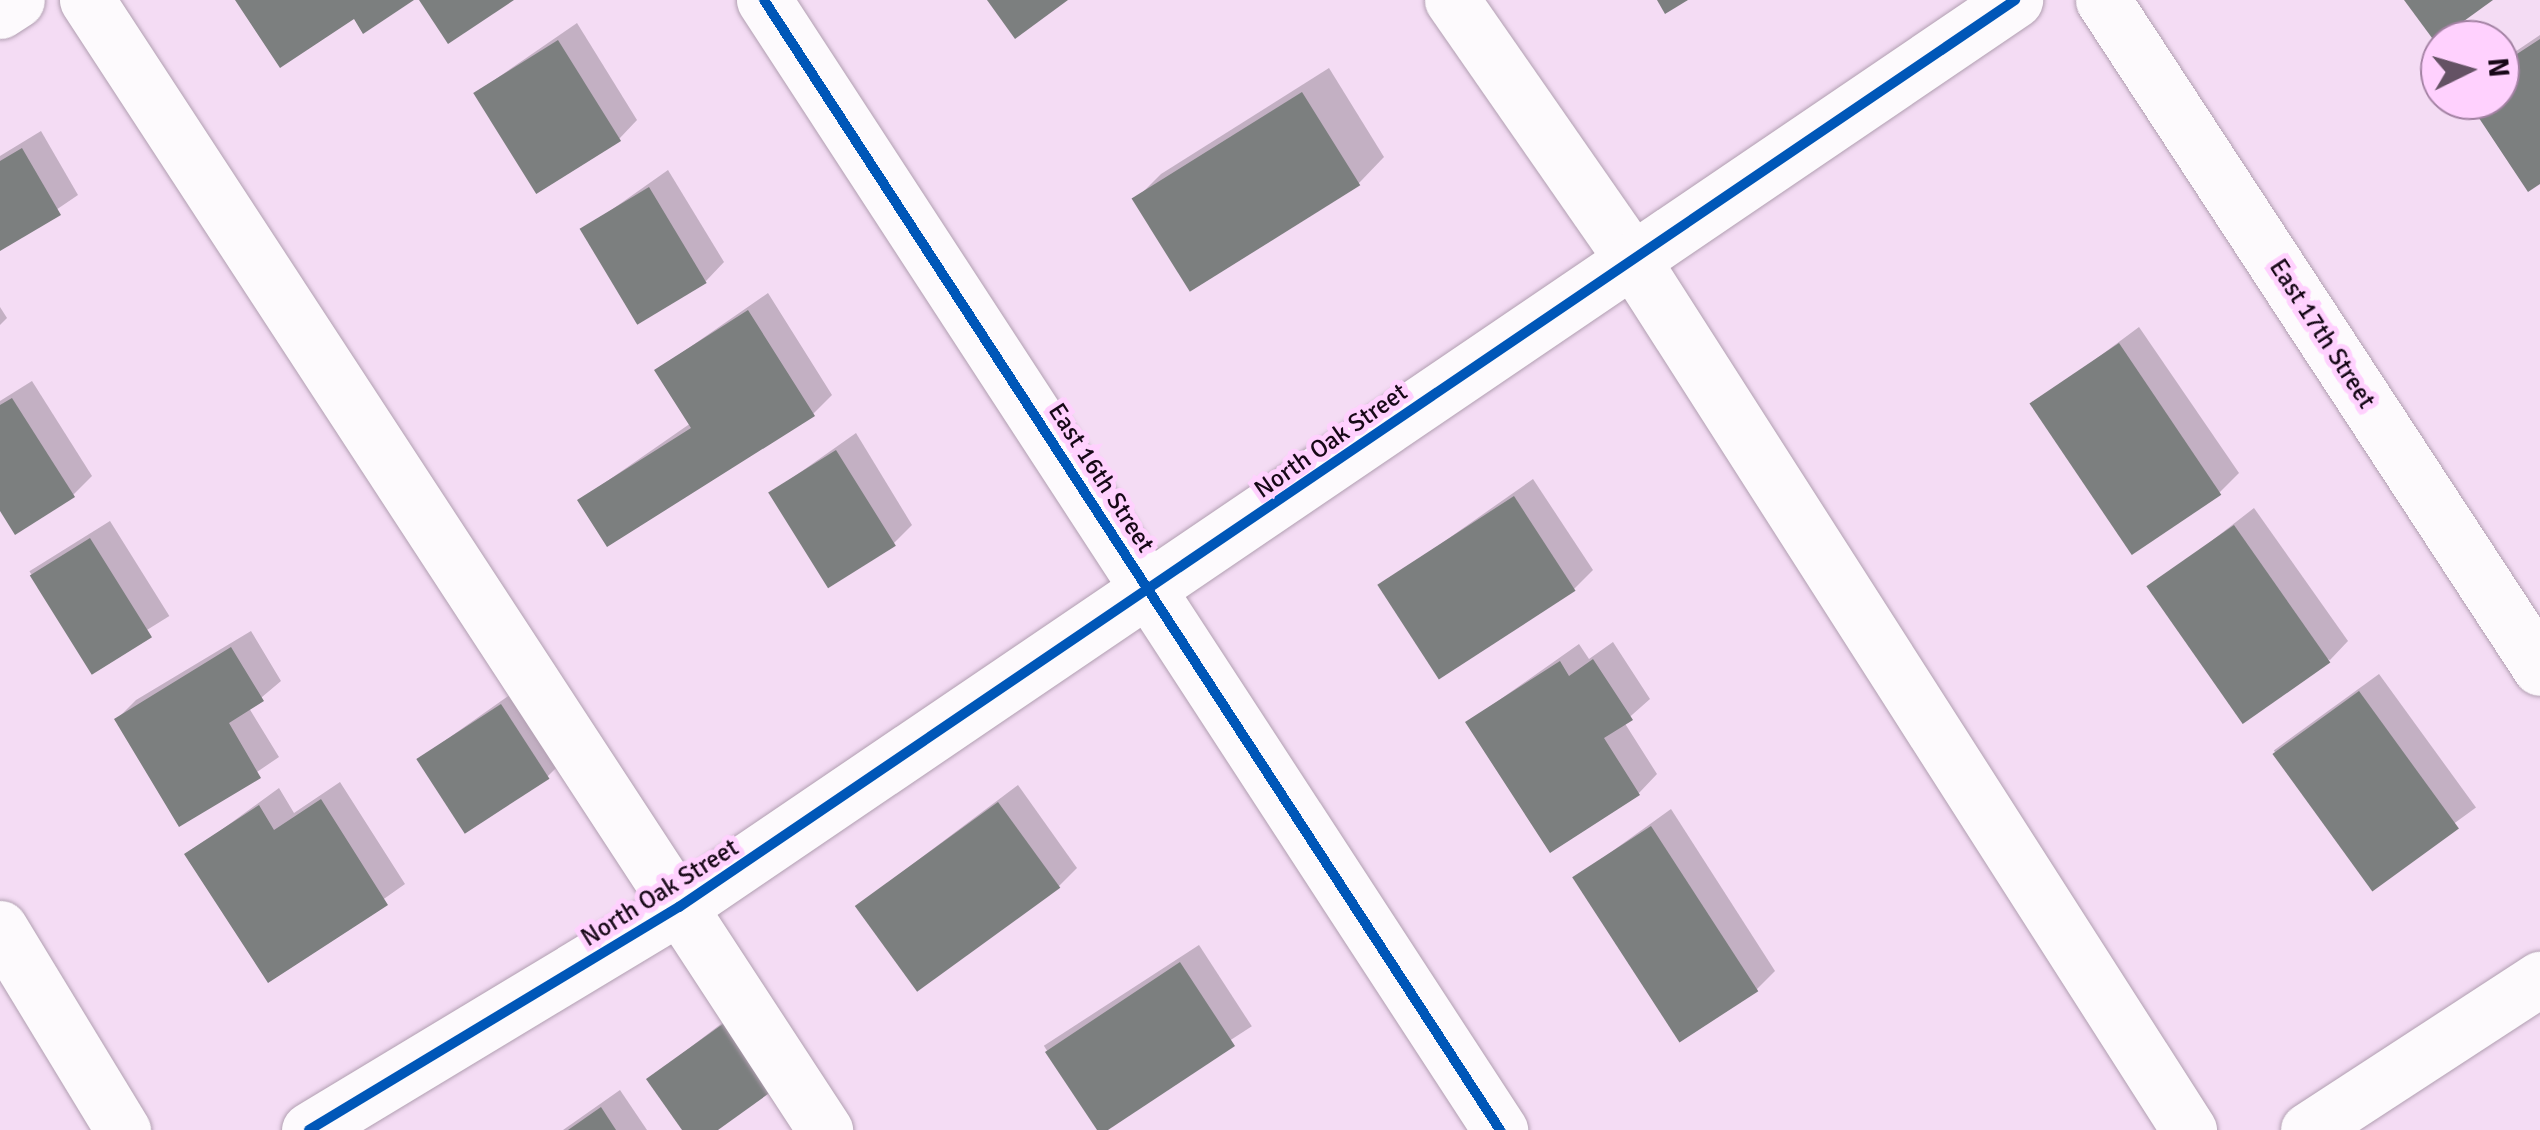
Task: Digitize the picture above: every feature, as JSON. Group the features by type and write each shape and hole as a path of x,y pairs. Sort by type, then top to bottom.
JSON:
{"street":[{"path":"0,11 17,0"},
{"path":"86,0 826,1130"},
{"name":"East 16th Street","path":"764,0 1500,1130"},
{"path":"1452,0 1632,258 2189,1130"},
{"name":"North Oak Street","path":"310,1130 679,908 2015,0"},
{"name":"East 17th Street","path":"2103,0 2540,668"},
{"path":"0,928 123,1130"},
{"path":"2308,1130 2540,979"}],"building":[{"path":"235,0 414,0 363,34 354,19 280,68"},
{"path":"419,0 514,0 448,44"},
{"path":"987,0 1068,0 1015,39"},
{"path":"1657,0 1688,0 1665,14"},
{"path":"2404,0 2493,0 2465,20 2420,22"},
{"path":"2540,39 2540,184 2528,192 2480,120 2520,120 2520,52"},
{"path":"558,40 621,141 536,194 473,93"},
{"path":"1302,92 1360,185 1190,292 1132,199"},
{"path":"22,148 61,215 0,251 0,161"},
{"path":"649,187 707,283 637,325 580,229"},
{"path":"748,310 815,416 607,547 577,500 691,428 654,370"},
{"path":"2119,343 2221,495 2132,555 2029,403"},
{"path":"12,398 75,497 15,535 0,511 0,405"},
{"path":"836,450 896,546 828,588 768,492"},
{"path":"1514,496 1576,591 1439,680 1377,585"},
{"path":"2234,525 2330,663 2243,724 2146,586"},
{"path":"90,538 152,637 92,675 30,576"},
{"path":"231,647 264,701 229,723 261,778 179,827 114,719"},
{"path":"1593,659 1633,720 1604,738 1640,795 1550,853 1465,722 1560,661 1569,676"},
{"path":"2359,691 2459,829 2372,891 2272,754"},
{"path":"501,704 549,779 465,834 416,759"},
{"path":"321,799 388,905 268,983 184,854 259,805 274,830"},
{"path":"998,802 1060,888 917,992 855,906"},
{"path":"1651,826 1758,991 1679,1042 1572,877"},
{"path":"1180,962 1235,1046 1108,1130 1097,1130 1045,1052"},
{"path":"727,1021 775,1089 718,1130 682,1130 646,1079"},
{"path":"601,1107 616,1130 568,1130"}],"cycle path":[{"path":"764,0 1500,1130"},
{"path":"309,1130 679,907 2015,0"}]}
